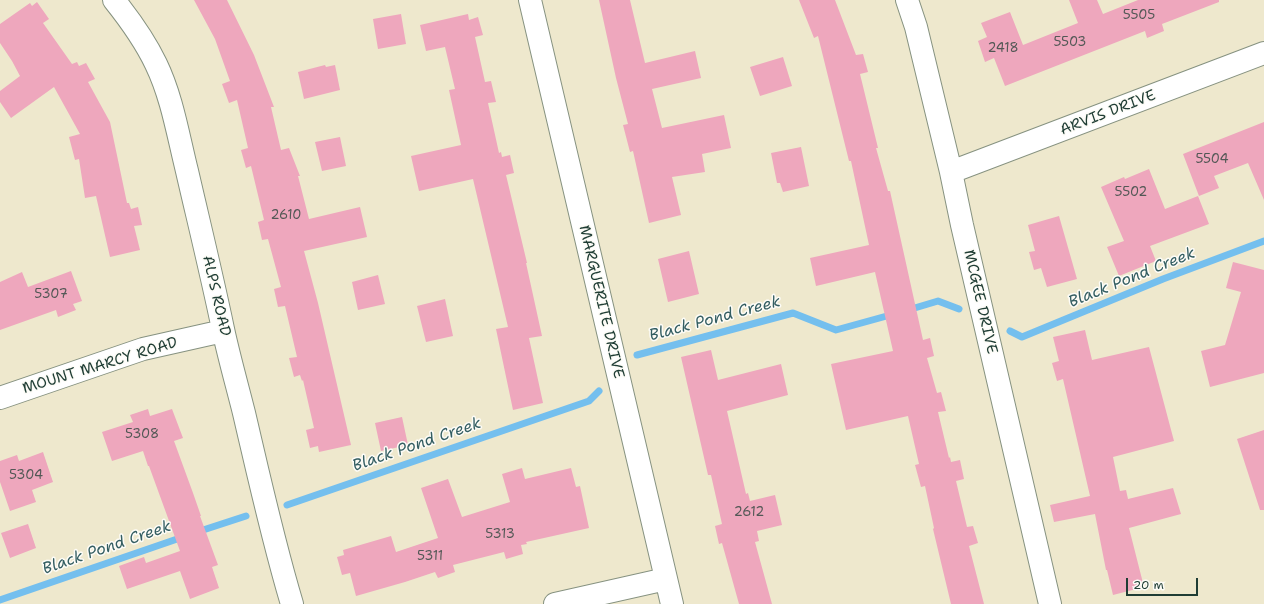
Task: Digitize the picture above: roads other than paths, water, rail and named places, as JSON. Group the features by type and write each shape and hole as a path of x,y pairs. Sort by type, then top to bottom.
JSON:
{"street":[{"name":"ALPS ROAD","path":"114,0 143,40 156,64 174,114 223,331 237,381 270,522 292,604"},
{"name":"MARGUERITE DRIVE","path":"530,0 672,604"},
{"name":"MCGEE DRIVE","path":"907,0 916,27 951,172 1050,604"},
{"name":"ARVIS DRIVE","path":"951,172 1264,53"},
{"name":"MOUNT MARCY ROAD","path":"0,398 143,350 223,331"},
{"path":"555,604 666,579"}],"waterway":[{"name":"Black Pond Creek","path":"1010,331 1022,337 1163,279 1264,241"},
{"name":"Black Pond Creek","path":"908,310 938,301 959,309"},
{"name":"Black Pond Creek","path":"637,355 793,313 836,330 894,314"},
{"name":"Black Pond Creek","path":"287,505 589,401 599,391"},
{"name":"Black Pond Creek","path":"197,532 246,516"},
{"name":"Black Pond Creek","path":"0,600 183,537"}]}
